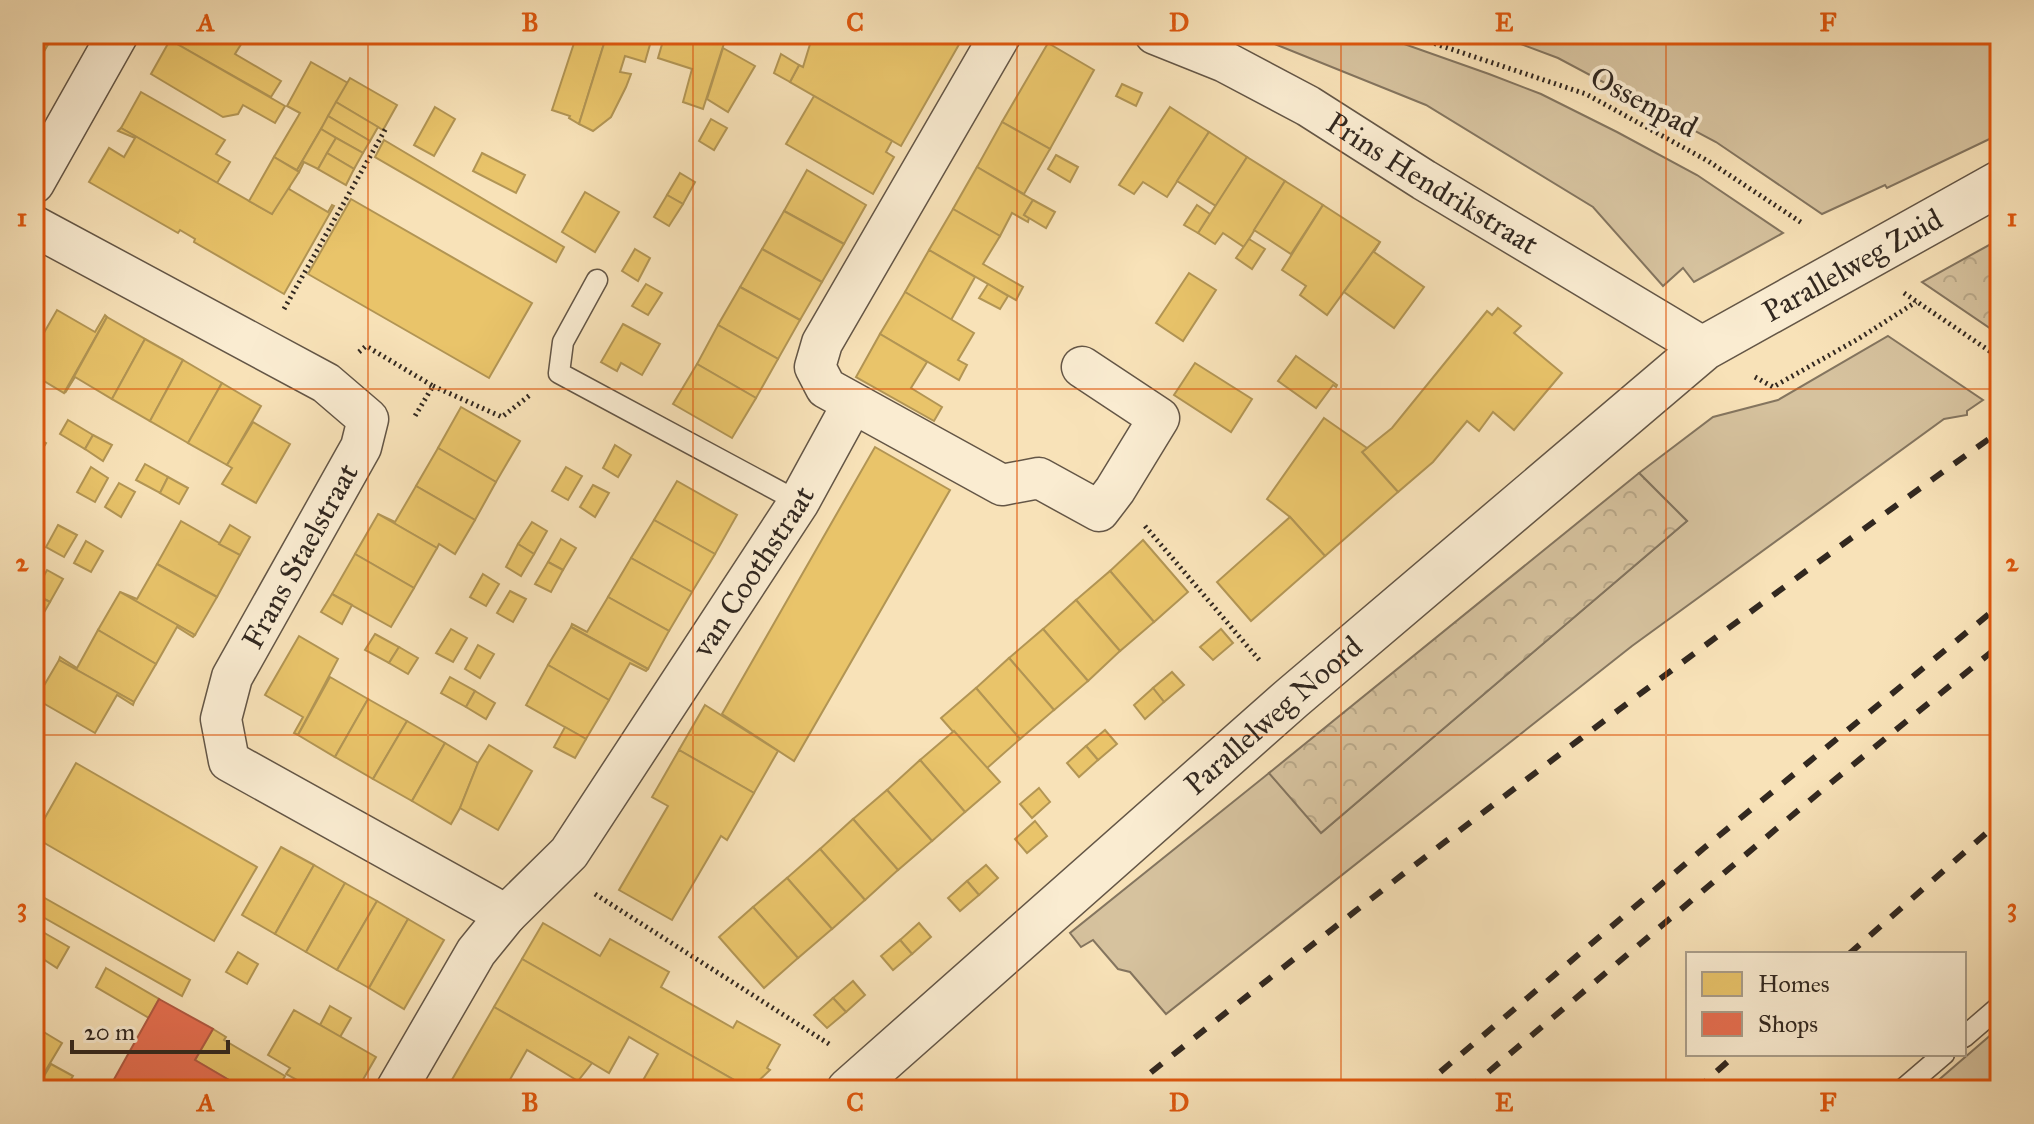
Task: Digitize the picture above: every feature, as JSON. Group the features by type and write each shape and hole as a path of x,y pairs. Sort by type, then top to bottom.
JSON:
{"street":[{"path":"34,183 118,34"},
{"path":"1001,34 822,343 815,367 826,388 852,405 1002,485 1039,478 1099,511 1159,418 1082,367"},
{"name":"Prins Hendrikstraat","path":"1155,34 1225,62 1308,106 1424,180 1704,348"},
{"name":"Parallelweg Zuid","path":"1704,348 2000,183"},
{"name":"Frans Staelstraat","path":"34,226 326,383 368,419 361,447 232,677 221,719 229,761 506,915"},
{"name":"Parallelweg Noord","path":"860,1080 1292,698 1704,348"},
{"name":"van Coothstraat","path":"396,1090 476,952 506,915 569,853 799,502 852,405"}],"lane":[{"path":"597,280 563,342 559,373 799,502"},
{"path":"1966,1035 2000,1006"},
{"path":"1902,1090 1942,1056"}],"path":[{"name":"Ossenpad","path":"1406,34 1586,94 1708,161 1802,223"},
{"path":"263,348 386,128"},
{"path":"1904,293 2000,358"},
{"path":"1803,369 1916,302"},
{"path":"433,386 502,417 559,373"},
{"path":"1115,490 1292,698"},
{"path":"553,867 860,1080"}],"green space":[{"path":"1250,34 1376,34 1489,74 1541,94 1697,175 1783,233 1694,282 1683,268 1663,286 1593,207 1426,105"},
{"path":"1494,34 2000,34 2000,134 1887,188 1885,185 1822,214 1716,142 1558,58"},
{"path":"2000,239 2000,335 1922,282"},
{"path":"1888,336 1983,400 1967,411 1967,415 1944,419 1632,646 1166,1014 1130,972 1118,969 1093,940 1081,947 1070,933 1269,773 1322,832 1687,521 1639,473 1713,417 1778,400"},
{"path":"1639,473 1687,521 1321,833 1269,773"},
{"path":"2000,1027 2000,1090 1927,1090"}],"building: Homes":[{"path":"34,34 54,34 34,69"},
{"path":"174,34 239,34 245,38 235,54 281,81 271,97 170,40"},
{"path":"577,34 607,34 579,124 570,116 552,110"},
{"path":"607,34 653,34 645,62 625,56 620,72 631,74 626,87 611,117 593,131 579,124"},
{"path":"665,34 727,34 703,109 683,102 692,69 658,58"},
{"path":"787,34 965,34 901,146 790,82 799,65 803,67 811,41"},
{"path":"170,40 285,106 275,123 243,105 238,114 223,117 151,74"},
{"path":"1048,43 1094,70 1050,149 1002,122"},
{"path":"723,48 755,66 728,112 707,99"},
{"path":"781,54 799,65 790,82 774,73"},
{"path":"311,62 348,83 297,170 274,157 300,113 287,106"},
{"path":"350,78 397,105 383,130 336,102"},
{"path":"1122,84 1142,93 1136,106 1116,96"},
{"path":"141,92 225,140 216,154 230,162 217,183 121,128"},
{"path":"814,96 892,141 886,152 894,157 873,194 786,144"},
{"path":"336,102 378,127 370,141 328,116"},
{"path":"435,107 455,119 434,156 414,145"},
{"path":"1170,107 1209,132 1167,197 1143,182 1134,194 1119,185"},
{"path":"328,116 370,141 363,153 321,129"},
{"path":"711,119 727,128 714,150 699,141"},
{"path":"1002,122 1050,149 1024,194 977,167"},
{"path":"121,128 272,214 291,181 289,189 328,212 334,206 284,294 194,242 195,239 180,230 178,233 89,182 109,148 124,157 135,138 118,131"},
{"path":"321,129 336,138 318,169 304,162 299,172 297,170"},
{"path":"1209,132 1247,157 1216,206 1177,181"},
{"path":"336,138 363,153 354,169 327,153"},
{"path":"384,140 564,247 556,262 375,157"},
{"path":"327,153 354,169 346,185 318,169"},
{"path":"482,153 525,175 516,193 473,171"},
{"path":"1056,155 1078,167 1070,182 1048,169"},
{"path":"274,157 299,172 272,214 249,201"},
{"path":"1247,157 1285,181 1244,247 1223,233 1215,244 1198,233"},
{"path":"977,167 1033,200 1024,215 1029,218 1028,222 1012,213 1000,236 953,209"},
{"path":"807,170 866,205 844,244 784,211"},
{"path":"680,173 695,182 683,204 667,195"},
{"path":"1285,181 1323,205 1291,254 1254,230"},
{"path":"585,192 619,212 595,252 562,232"},
{"path":"667,195 683,204 669,226 654,217"},
{"path":"351,199 532,303 489,378 308,274"},
{"path":"1033,200 1055,212 1046,228 1024,215"},
{"path":"1197,205 1210,214 1198,233 1184,225"},
{"path":"1323,205 1380,242 1327,315 1300,295 1306,286 1282,270"},
{"path":"953,209 1000,236 983,264 1023,287 1016,300 929,250"},
{"path":"784,211 844,244 822,282 762,249"},
{"path":"1249,239 1265,249 1252,269 1236,258"},
{"path":"1380,242 1374,252 1424,287 1394,328 1344,292"},
{"path":"635,249 650,258 638,281 622,271"},
{"path":"762,249 822,282 800,320 740,287"},
{"path":"929,250 975,277 951,320 905,292"},
{"path":"1189,273 1216,290 1183,341 1156,323"},
{"path":"646,284 662,293 648,315 632,306"},
{"path":"988,284 1008,296 1000,309 979,298"},
{"path":"740,287 800,320 778,359 718,325"},
{"path":"905,292 974,333 958,360 967,365 959,380 880,334"},
{"path":"1498,308 1521,326 1514,333 1562,373 1514,430 1493,412 1479,431 1467,421 1433,462 1398,492 1362,452 1392,428 1487,311 1492,315"},
{"path":"57,310 95,332 105,315 107,317 64,393 34,375 34,350"},
{"path":"107,317 145,339 112,399 75,377 65,393"},
{"path":"623,324 660,344 642,375 621,363 617,371 601,362"},
{"path":"718,325 778,359 756,398 697,364"},
{"path":"880,334 927,362 911,388 942,407 934,421 856,377"},
{"path":"145,339 183,360 150,421 112,399"},
{"path":"1296,356 1337,385 1333,385 1316,408 1278,381"},
{"path":"183,360 222,383 188,443 150,421"},
{"path":"1195,363 1252,399 1231,432 1174,395"},
{"path":"697,364 756,398 732,438 673,404"},
{"path":"222,383 261,406 227,465 188,443"},
{"path":"461,407 520,441 496,482 438,448"},
{"path":"1324,418 1367,448 1362,452 1398,492 1325,556 1290,517 1267,499"},
{"path":"68,420 93,435 85,449 60,434"},
{"path":"253,422 290,444 256,503 222,484 232,468 227,465"},
{"path":"93,435 112,445 103,461 85,449"},
{"path":"34,436 46,443 34,463"},
{"path":"615,445 631,455 618,477 603,468"},
{"path":"875,447 950,490 794,761 722,714"},
{"path":"438,448 496,482 475,520 416,486"},
{"path":"145,464 168,477 160,493 136,480"},
{"path":"91,467 108,478 95,502 77,492"},
{"path":"566,467 582,476 568,500 552,491"},
{"path":"168,477 188,488 179,504 160,493"},
{"path":"677,481 737,515 715,554 654,520"},
{"path":"119,483 135,492 121,517 105,507"},
{"path":"593,485 609,493 595,517 580,507"},
{"path":"416,486 475,520 455,554 439,544 437,548 378,514 395,522"},
{"path":"378,514 437,548 414,588 355,554"},
{"path":"1290,517 1325,556 1251,621 1217,582"},
{"path":"654,520 715,554 692,592 631,558"},
{"path":"181,521 240,555 217,597 157,564"},
{"path":"532,522 547,531 534,554 518,544"},
{"path":"58,525 77,535 64,557 46,547"},
{"path":"230,525 250,537 240,555 219,544"},
{"path":"561,539 576,548 563,570 548,562"},
{"path":"1143,540 1188,592 1154,622 1110,571"},
{"path":"86,541 103,551 91,572 74,563"},
{"path":"518,544 534,554 521,576 506,567"},
{"path":"355,554 414,588 391,627 332,594"},
{"path":"631,558 692,592 669,631 608,597"},
{"path":"548,562 563,570 551,592 535,584"},
{"path":"157,564 217,597 195,635 120,592 137,599"},
{"path":"47,570 63,579 50,602 34,594"},
{"path":"1110,571 1154,622 1120,651 1076,600"},
{"path":"483,574 499,584 486,606 470,597"},
{"path":"510,591 526,599 513,622 497,613"},
{"path":"120,592 195,635 193,637 177,627 156,664 98,630"},
{"path":"34,594 50,602 38,623 34,621"},
{"path":"332,594 352,605 342,624 321,612"},
{"path":"608,597 669,631 648,669 571,627 572,624 587,632"},
{"path":"1076,600 1120,651 1088,681 1043,629"},
{"path":"571,627 648,669 646,671 630,663 609,700 548,665"},
{"path":"451,629 467,638 453,662 436,653"},
{"path":"1043,629 1088,681 1054,710 1009,658"},
{"path":"1221,629 1233,643 1213,660 1200,647"},
{"path":"98,630 156,664 134,702 59,660 60,657 77,668"},
{"path":"375,634 399,647 389,663 365,650"},
{"path":"299,636 338,659 298,735 294,733 303,717 265,695"},
{"path":"478,645 494,654 480,678 465,669"},
{"path":"399,647 418,658 408,674 389,663"},
{"path":"1009,658 1054,710 1020,739 976,688"},
{"path":"59,660 134,702 133,705 117,695 95,733 36,699"},
{"path":"548,665 609,700 586,739 526,705"},
{"path":"1172,672 1184,685 1164,702 1153,688"},
{"path":"330,677 368,699 335,757 298,735"},
{"path":"450,677 475,691 466,707 441,693"},
{"path":"976,688 1020,739 986,769 941,718"},
{"path":"1153,688 1164,702 1145,719 1134,705"},
{"path":"475,691 495,703 486,719 466,707"},
{"path":"368,699 407,721 373,779 335,757"},
{"path":"705,705 778,751 754,793 679,750"},
{"path":"407,721 445,743 412,801 373,779"},
{"path":"565,727 586,739 575,758 554,747"},
{"path":"1105,730 1117,744 1098,760 1086,746"},
{"path":"954,731 1000,782 965,812 920,760"},
{"path":"445,743 478,763 451,824 412,801"},
{"path":"489,745 532,771 498,830 460,808 478,763"},
{"path":"1086,746 1098,760 1079,777 1067,763"},
{"path":"679,750 754,793 727,840 721,836 672,920 619,890 668,806 652,797"},
{"path":"920,760 965,812 932,841 887,790"},
{"path":"76,763 257,867 214,941 34,837"},
{"path":"1039,788 1050,802 1032,818 1020,804"},
{"path":"887,790 932,841 898,870 853,819"},
{"path":"853,819 898,870 865,900 820,849"},
{"path":"1035,821 1047,836 1027,853 1015,839"},
{"path":"281,847 314,865 275,934 242,915"},
{"path":"820,849 865,900 832,929 787,878"},
{"path":"314,865 345,883 306,952 275,934"},
{"path":"986,865 998,878 979,895 967,881"},
{"path":"787,878 832,929 798,958 753,907"},
{"path":"967,881 979,895 960,911 948,898"},
{"path":"345,883 377,901 337,970 306,952"},
{"path":"34,892 190,980 182,996 34,912"},
{"path":"377,901 408,919 369,988 337,970"},
{"path":"753,907 798,958 764,988 719,937"},
{"path":"408,919 444,940 404,1009 369,988"},
{"path":"543,923 600,956 610,939 669,972 661,987 733,1028 737,1021 780,1045 767,1068 770,1070 750,1089 522,959"},
{"path":"919,923 931,937 912,954 900,940"},
{"path":"34,927 69,947 57,968 34,953"},
{"path":"900,940 912,954 893,970 881,956"},
{"path":"238,952 258,964 247,984 226,972"},
{"path":"522,959 750,1089 640,1090 658,1054 629,1037 609,1073 494,1007"},
{"path":"106,968 159,999 149,1018 96,987"},
{"path":"853,981 865,995 846,1012 833,998"},
{"path":"833,998 846,1012 827,1028 814,1015"},
{"path":"330,1006 351,1018 340,1037 320,1025"},
{"path":"494,1007 592,1063 578,1081 527,1050 504,1090 446,1090"},
{"path":"294,1010 376,1057 357,1090 315,1090 286,1074 290,1068 268,1055"},
{"path":"213,1029 226,1037 224,1040 285,1076 277,1090 246,1090 195,1060"},
{"path":"42,1031 62,1043 34,1090 34,1045"},
{"path":"51,1064 73,1076 65,1090 36,1090"}],"building: Shops":[{"path":"159,999 213,1029 195,1060 246,1090 108,1090"}],"railway":[{"path":"1129,1090 1560,754 2000,431"},
{"path":"1419,1090 1704,848 2000,605"},
{"path":"1467,1090 1827,786 2000,645"},
{"path":"1851,952 2000,821"},
{"path":"1696,1090 1734,1056"}]}
